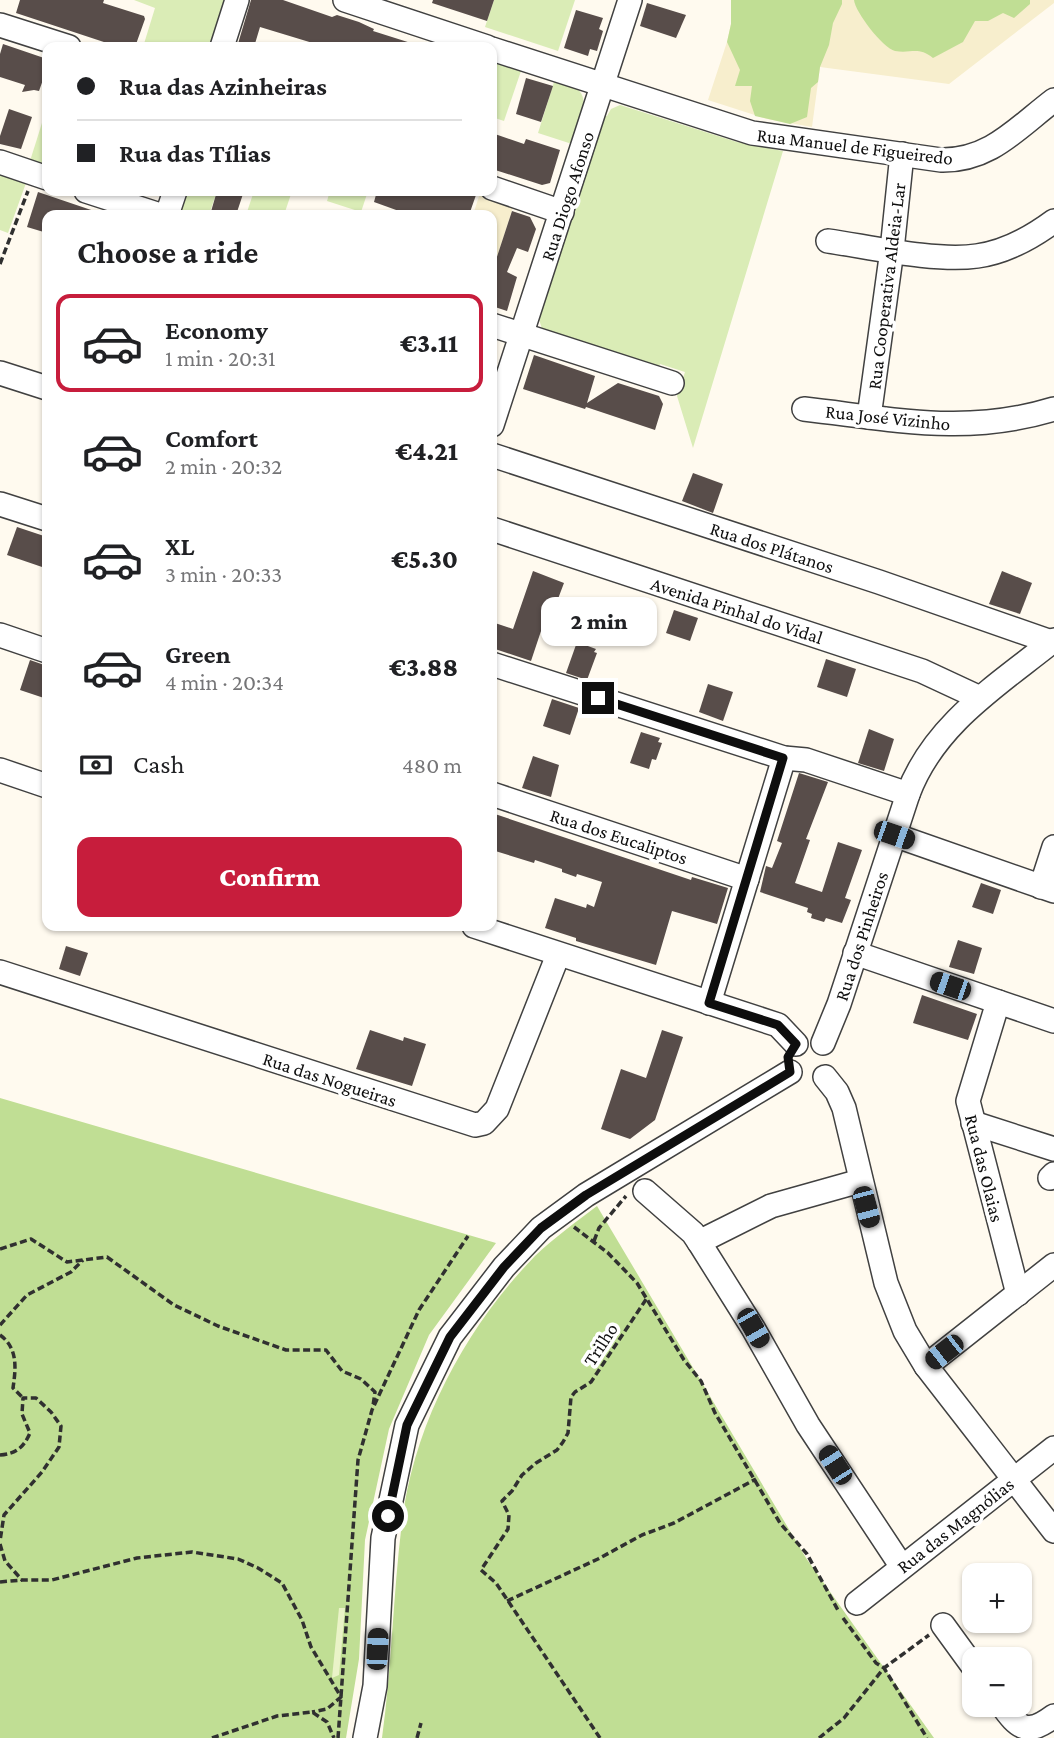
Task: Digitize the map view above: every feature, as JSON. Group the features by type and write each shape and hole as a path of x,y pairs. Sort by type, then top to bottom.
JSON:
{"street":[{"path":"224,42 237,0"},
{"name":"Rua Diogo Afonso","path":"497,410 630,0"},
{"path":"356,2 472,42"},
{"path":"0,25 53,42"},
{"name":"Rua Manuel de Figueiredo","path":"497,51 767,137 954,160 978,155 1054,100"},
{"name":"Rua Cooperativa Aldeia-Lar","path":"869,417 902,155"},
{"path":"0,162 41,176"},
{"path":"497,190 562,212"},
{"path":"101,196 145,210"},
{"path":"828,241 941,256 976,256 1012,247 1054,221"},
{"path":"497,326 672,383"},
{"path":"0,373 42,386"},
{"name":"Rua José Vizinho","path":"804,409 931,425 990,424 1054,410"},
{"name":"Rua dos Plátanos","path":"497,458 1052,641"},
{"path":"0,504 42,517"},
{"name":"Avenida Pinhal do Vidal","path":"497,531 922,671 980,698"},
{"path":"0,635 42,649"},
{"name":"Rua dos Pinheiros","path":"823,1043 918,769 930,750 980,698 1052,641"},
{"path":"497,666 783,758 806,760 908,794"},
{"path":"709,1003 783,758"},
{"path":"0,771 42,784"},
{"name":"Rua dos Eucaliptos","path":"497,796 747,879"},
{"path":"894,835 1048,889 1054,847"},
{"path":"488,931 778,1025 796,1044"},
{"path":"856,953 1054,1021"},
{"name":"Rua das Nogueiras","path":"0,972 475,1125 484,1123 497,1110 558,955"},
{"name":"Rua das Olaias","path":"998,1002 968,1101 1018,1294"},
{"path":"810,1039 823,1043 832,1060 825,1077 810,1083 795,1078 790,1072 788,1057 796,1044 810,1039"},
{"path":"365,1738 375,1686 383,1538 407,1425 450,1337 504,1267 541,1228 586,1195 790,1072"},
{"path":"825,1077 844,1108 889,1293 905,1331 926,1366 1054,1531"},
{"path":"973,1123 1054,1149"},
{"path":"699,1242 771,1206 860,1181"},
{"path":"635,1194 694,1234 753,1328 808,1425 902,1567"},
{"path":"926,1366 1054,1265"},
{"name":"Rua das Magnólias","path":"857,1603 1054,1448"},
{"path":"943,1625 962,1651"},
{"path":"1011,1717 1015,1723 1025,1727 1036,1727 1054,1716"}],"path":[{"path":"0,264 41,176"},
{"path":"594,1241 599,1227 635,1194"},
{"path":"560,1214 626,1270 647,1297 684,1360 701,1381 715,1413 780,1523 807,1554 835,1607 868,1652 884,1668 927,1738"},
{"path":"0,1249 31,1239 67,1262 107,1256 174,1305 228,1330 286,1350 326,1350 342,1371 362,1380 375,1392 372,1410"},
{"path":"0,1325 27,1295 71,1272 85,1259"},
{"name":"Trilho","path":"507,1601 496,1583 481,1570 508,1530 509,1515 502,1502 522,1475 564,1442 568,1433 571,1397 591,1382 647,1297"},
{"path":"0,1335 11,1344 15,1361 13,1388 23,1398 36,1398 61,1426 59,1447 42,1472 4,1515 0,1542 5,1561 22,1580"},
{"path":"0,1455 11,1454 25,1445 30,1433 22,1413 23,1398"},
{"path":"600,1738 507,1601 598,1559 642,1535 674,1523 756,1479"},
{"path":"0,1582 52,1580 138,1558 192,1552 238,1559 282,1583 302,1620 311,1647 341,1697 327,1709 277,1716 212,1738"},
{"path":"819,1738 845,1718 884,1668 943,1625"},
{"path":"313,1712 327,1722 334,1738"},
{"path":"417,1738 421,1723"}],"shaded area":[{"path":"731,0 1054,0 1054,3 949,84 820,67 812,127 767,119 708,100 727,42 731,24"},
{"path":"479,196 489,196 514,204 497,257 497,210 475,210"}],"green space":[{"path":"134,0 233,0 220,42 145,42 155,8"},
{"path":"494,0 575,0 558,51 485,27"},
{"path":"731,0 842,0 820,67 818,82 811,88 807,117 790,124 755,116 750,101 752,86 735,86 740,70 727,42 731,24"},
{"path":"854,0 1030,0 1030,4 1014,18 1003,13 988,21 975,21 963,42 933,58 923,52 901,52 890,48 864,21"},
{"path":"497,63 521,71 504,121 497,119"},
{"path":"554,82 577,89 584,100 584,108 572,144 538,133"},
{"path":"620,105 737,142 783,151 693,448 677,396 685,372 660,364 657,371 542,329 538,316 604,116"},
{"path":"42,123 42,165 30,161"},
{"path":"0,174 26,183 8,233 0,230"},
{"path":"177,196 215,196 211,210 173,208"},
{"path":"252,196 290,196 286,210 248,210"},
{"path":"328,196 366,196 362,210 327,201"},
{"path":"0,1098 496,1243 429,1335 389,1429 365,1540 359,1659 346,1738 0,1738"},
{"path":"597,1206 806,1558 934,1738 382,1738 402,1522 408,1485 431,1413 466,1345 510,1284 542,1249"},
{"path":"339,1608 345,1608 339,1675 332,1678"}],"building":[{"path":"20,0 104,0 103,3 144,16 145,19 137,42 104,42 16,13"},
{"path":"251,0 283,0 332,17 337,15 359,22 374,29 373,31 408,42 309,42 260,27 256,42 238,42"},
{"path":"433,0 494,0 487,21 432,3"},
{"path":"647,3 686,15 676,38 640,26"},
{"path":"576,10 603,18 599,29 603,31 597,51 590,49 588,56 564,48"},
{"path":"3,44 42,57 42,83 39,91 22,92 25,85 0,77"},
{"path":"526,78 553,86 541,122 516,114"},
{"path":"9,109 32,117 21,149 0,144"},
{"path":"497,135 524,144 526,139 560,150 550,183 542,185 497,171"},
{"path":"38,192 42,196 50,196 91,210 42,210 42,232 27,227"},
{"path":"216,196 242,196 238,210 211,210"},
{"path":"376,196 476,196 471,210 396,210 374,202"},
{"path":"512,211 530,217 536,229 528,252 517,248 507,272 517,277 507,311 497,308 497,257"},
{"path":"534,355 595,376 587,403 618,383 659,396 663,404 655,430 523,389"},
{"path":"693,473 723,484 713,513 682,501"},
{"path":"17,527 42,535 42,567 7,555"},
{"path":"533,571 564,583 553,612 548,610 531,661 497,650 497,624 513,629"},
{"path":"1002,571 1032,583 1020,614 989,604"},
{"path":"674,610 698,618 690,641 666,633"},
{"path":"577,642 596,649 587,680 566,673"},
{"path":"826,659 856,669 847,697 817,687"},
{"path":"30,660 42,664 42,697 20,690"},
{"path":"708,684 733,692 723,721 699,712"},
{"path":"552,699 579,708 570,735 543,726"},
{"path":"869,729 894,739 884,771 858,763"},
{"path":"641,732 660,738 658,742 662,743 656,760 652,759 649,769 630,763"},
{"path":"533,756 559,765 551,797 522,788"},
{"path":"799,773 828,782 806,839 810,840 795,883 822,892 838,842 862,850 845,898 851,900 842,923 826,918 824,922 811,918 812,914 807,912 808,908 760,892 766,866 772,868 782,843 777,841"},
{"path":"497,815 691,880 692,877 728,888 717,924 672,911 656,965 576,941 576,938 545,928 555,898 586,908 587,904 594,907 602,882 577,874 576,877 535,860 534,863 497,852"},
{"path":"981,883 1001,890 993,914 972,907"},
{"path":"958,940 982,948 974,974 949,967"},
{"path":"66,946 88,953 80,976 59,969"},
{"path":"922,995 977,1014 968,1040 913,1023"},
{"path":"370,1030 403,1041 404,1037 426,1044 412,1086 356,1069"},
{"path":"662,1030 683,1037 655,1120 630,1139 601,1129 621,1069 646,1078"}],"route":[{"path":"388,1516 407,1425 450,1337 504,1267 541,1228 586,1195 790,1072 788,1057 796,1044 779,1026 709,1003 783,758 598,698"}]}
